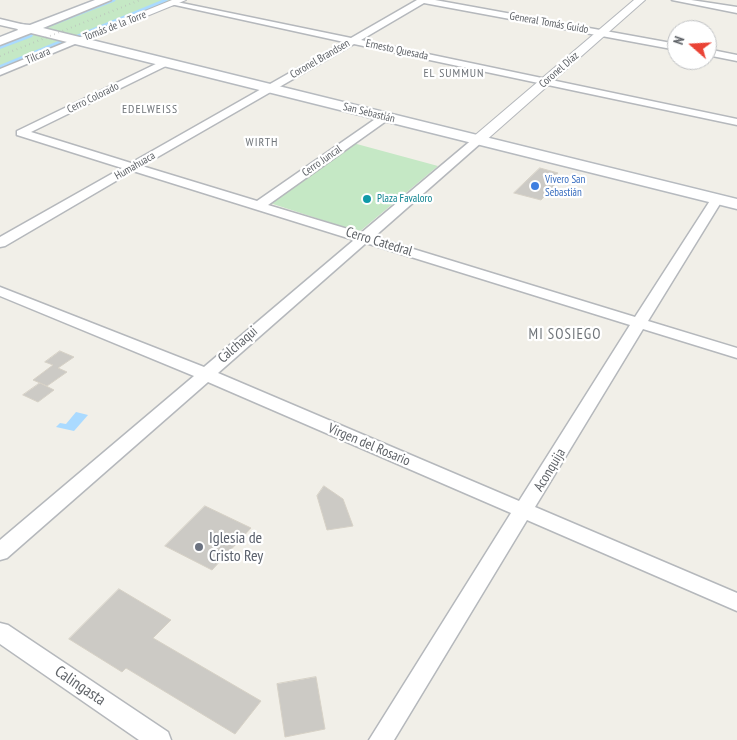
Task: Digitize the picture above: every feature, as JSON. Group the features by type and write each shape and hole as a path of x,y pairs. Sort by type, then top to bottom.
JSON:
{"main road":[{"path":"0,41 92,0"},
{"path":"26,28 105,0"},
{"name":"San Sebastián","path":"26,28 737,204"}],"street":[{"name":"General Tomás Guido","path":"422,0 667,45"},
{"name":"Coronel Brandsen","path":"269,88 422,0"},
{"name":"Coronel Díaz","path":"478,140 640,0"},
{"path":"676,0 737,10"},
{"name":"Ernesto Quesada","path":"178,1 737,122"},
{"name":"Tomás de la Torre","path":"77,41 178,1"},
{"name":"San Sebastián","path":"0,22 26,28"},
{"name":"Tilcara","path":"0,72 77,41"},
{"path":"717,54 737,58"},
{"name":"Cerro Colorado","path":"21,133 165,63"},
{"name":"Humahuaca","path":"0,243 269,88"},
{"name":"Cerro Juncal","path":"260,205 385,117"},
{"name":"Cerro Catedral","path":"21,133 737,353"},
{"name":"Calchaqui","path":"0,552 478,140"},
{"name":"Aconquija","path":"381,740 524,512 638,322 717,199"},
{"name":"Virgen del Rosario","path":"0,291 205,374 737,602"},
{"name":"Calingasta","path":"0,632 160,740"}],"green space":[{"path":"105,0 181,0 0,72 0,41"},
{"name":"Plaza Favaloro","path":"353,143 438,166 359,232 271,202"}],"water":[{"path":"76,412 88,415 74,431 56,427 60,423 66,424"}],"building":[{"path":"540,168 558,173 549,181 557,183 541,200 514,193"},
{"path":"60,351 74,357 58,368 67,372 47,386 33,380 53,365 45,362"},
{"path":"40,383 54,390 38,402 23,395"},
{"path":"324,486 343,499 353,526 327,530 317,496"},
{"path":"205,506 251,528 212,570 165,546"},
{"path":"119,589 171,620 153,638 261,701 235,734 126,668 122,672 69,639"},
{"path":"316,677 325,729 285,737 277,684"}],"waterway":[{"path":"50,25 114,0"},
{"path":"78,36 166,0"},
{"path":"0,46 29,35"},
{"path":"0,68 66,41"}],"railway":[{"path":"0,56 140,0"}],"place":[{"name":"Vivero San Sebastián","path":"535,186"},
{"name":"Plaza Favaloro","path":"367,199"},
{"name":"Iglesia de Cristo Rey","path":"199,547"}],"district":[{"name":"EL SUMMUN","path":"454,74"},
{"name":"EDELWEISS","path":"150,110"},
{"name":"WIRTH","path":"262,143"},
{"name":"MI SOSIEGO","path":"565,335"}]}
